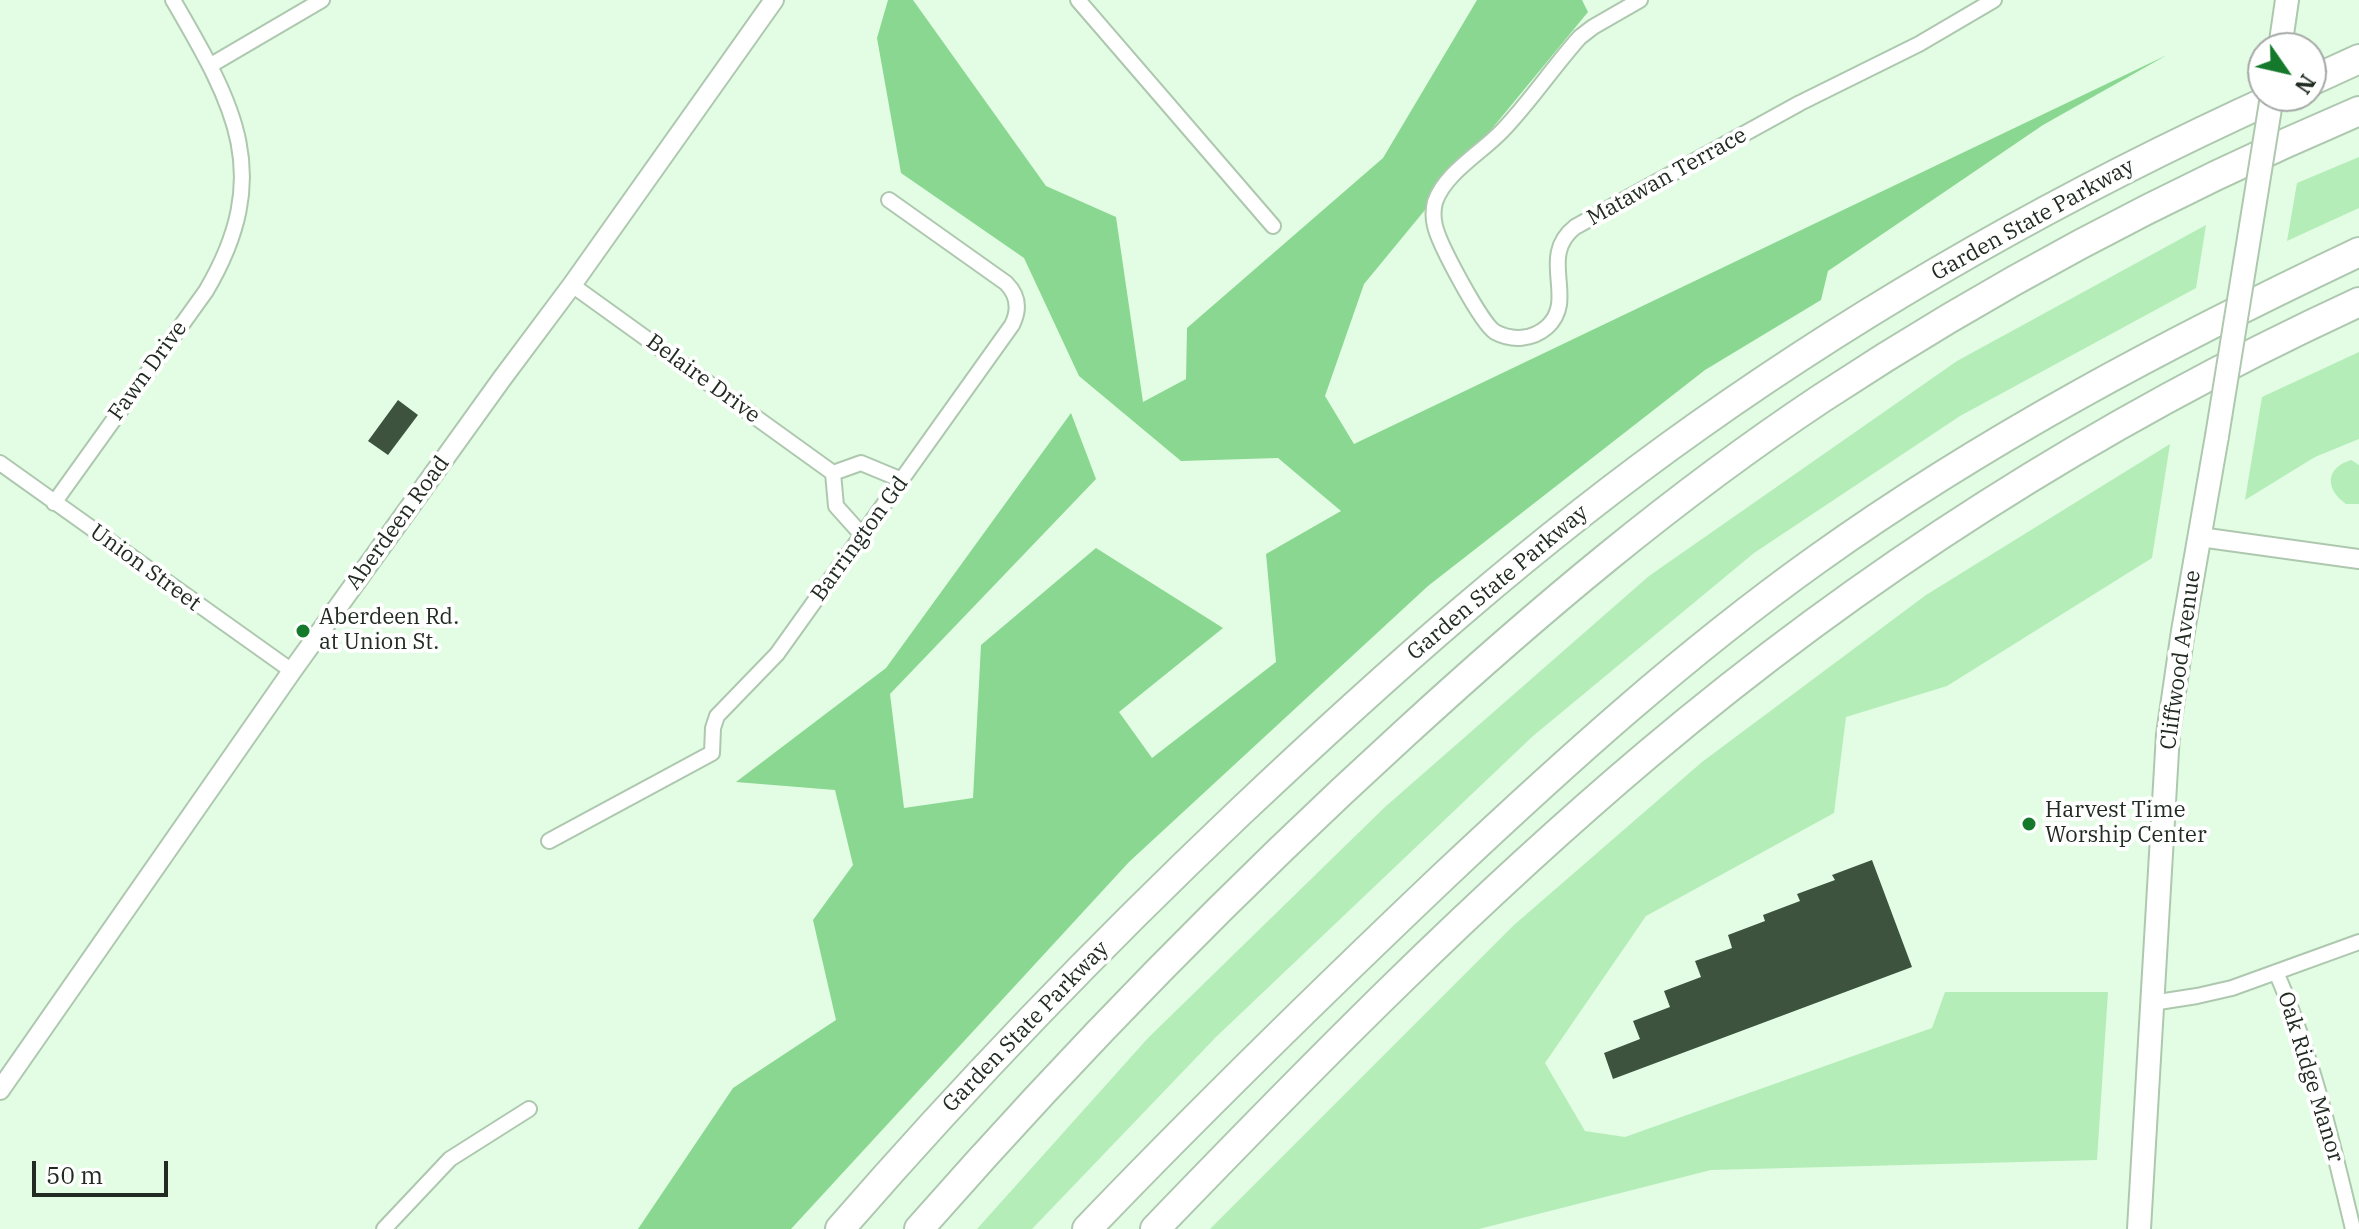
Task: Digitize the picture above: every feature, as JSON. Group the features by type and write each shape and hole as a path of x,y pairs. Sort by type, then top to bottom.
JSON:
{"highway":[{"path":"2327,74 2359,59"},
{"name":"Garden State Parkway","path":"840,1229 990,1063 1194,856 1371,691 1543,544 1702,423 1877,308 1978,248 2095,185 2247,110"},
{"name":"Garden State Parkway","path":"919,1229 1076,1055 1300,831 1496,651 1659,516 1819,400 1990,293 2165,199 2359,111"},
{"path":"1087,1229 1294,1021 1499,824 1621,713 1739,617 1874,520 1999,440 2166,348 2359,252"},
{"path":"1155,1229 1406,975 1503,882 1650,753 1757,668 1917,551 2034,475 2157,404 2359,302"}],"main road":[{"path":"2282,32 2287,0"},
{"name":"Cliffwood Avenue","path":"2139,1229 2168,734 2272,112"}],"street":[{"name":"Fawn Drive","path":"54,503 206,291 232,234 240,200 240,151 231,110 211,65 173,0"},
{"path":"211,65 322,0"},
{"name":"Aberdeen Road","path":"0,1090 292,671 774,0"},
{"path":"1078,0 1273,226"},
{"name":"Matawan Terrace","path":"1640,0 1580,37 1503,130 1449,181 1435,203 1433,215 1438,236 1475,307 1495,332 1524,338 1546,328 1554,318 1559,295 1557,250 1564,236 1575,227 1800,103 1891,59 1994,0"},
{"name":"Barrington Gd","path":"549,841 712,753 717,716 777,654 1012,325 1018,308 1017,299 1006,283 889,200"},
{"name":"Belaire Drive","path":"572,285 833,473"},
{"name":"Union Street","path":"0,463 292,671"},
{"path":"862,535 836,506 833,473 861,463 902,480"},
{"path":"2200,537 2359,559"},
{"name":"Oak Ridge Manor","path":"2152,1003 2220,991 2359,942"},
{"name":"Oak Ridge Manor","path":"2276,972 2291,1007 2329,1130 2353,1229"},
{"path":"384,1229 450,1159 529,1109"}],"green space":[{"path":"888,0 913,0 1046,186 1116,217 1143,402 1186,379 1187,328 1383,158 1477,0 1582,0 1588,12 1364,284 1325,396 1354,444 2167,55 2043,125 1828,271 1821,300 1705,370 1428,586 1129,862 791,1229 638,1229 733,1088 836,1020 813,920 853,865 835,790 736,782 886,668 1071,413 1096,479 890,694 904,808 973,798 981,645 1096,548 1223,628 1119,712 1152,758 1276,662 1266,554 1341,511 1278,458 1181,461 1079,376 1024,258 901,173 877,38"},
{"path":"2359,157 2359,208 2287,241 2297,183"},
{"path":"2206,225 2196,288 1960,416 1754,553 1533,736 1216,1037 1032,1229 977,1229 1148,1038 1385,807 1649,576 1957,361"},
{"path":"2359,352 2359,439 2315,457 2245,500 2262,397"},
{"path":"2170,444 2152,558 1947,686 1846,717 1834,813 1646,916 1545,1063 1585,1131 1625,1137 1932,1028 1945,992 2108,992 2097,1160 1711,1170 1479,1229 1210,1229 1514,925 1702,762 1926,595"},
{"path":"2351,460 2359,465 2359,504 2346,504 2331,486 2332,473"}],"building":[{"path":"398,400 418,415 388,455 368,441"},
{"path":"1872,860 1912,967 1613,1079 1604,1053 1640,1039 1633,1021 1670,1007 1664,991 1701,977 1695,961 1732,948 1728,935 1765,921 1763,915 1800,901 1797,894 1835,880 1832,875"}],"place":[{"name":"Aberdeen Rd. at Union St.","path":"303,631"},
{"name":"Harvest Time Worship Center","path":"2029,824"}]}
